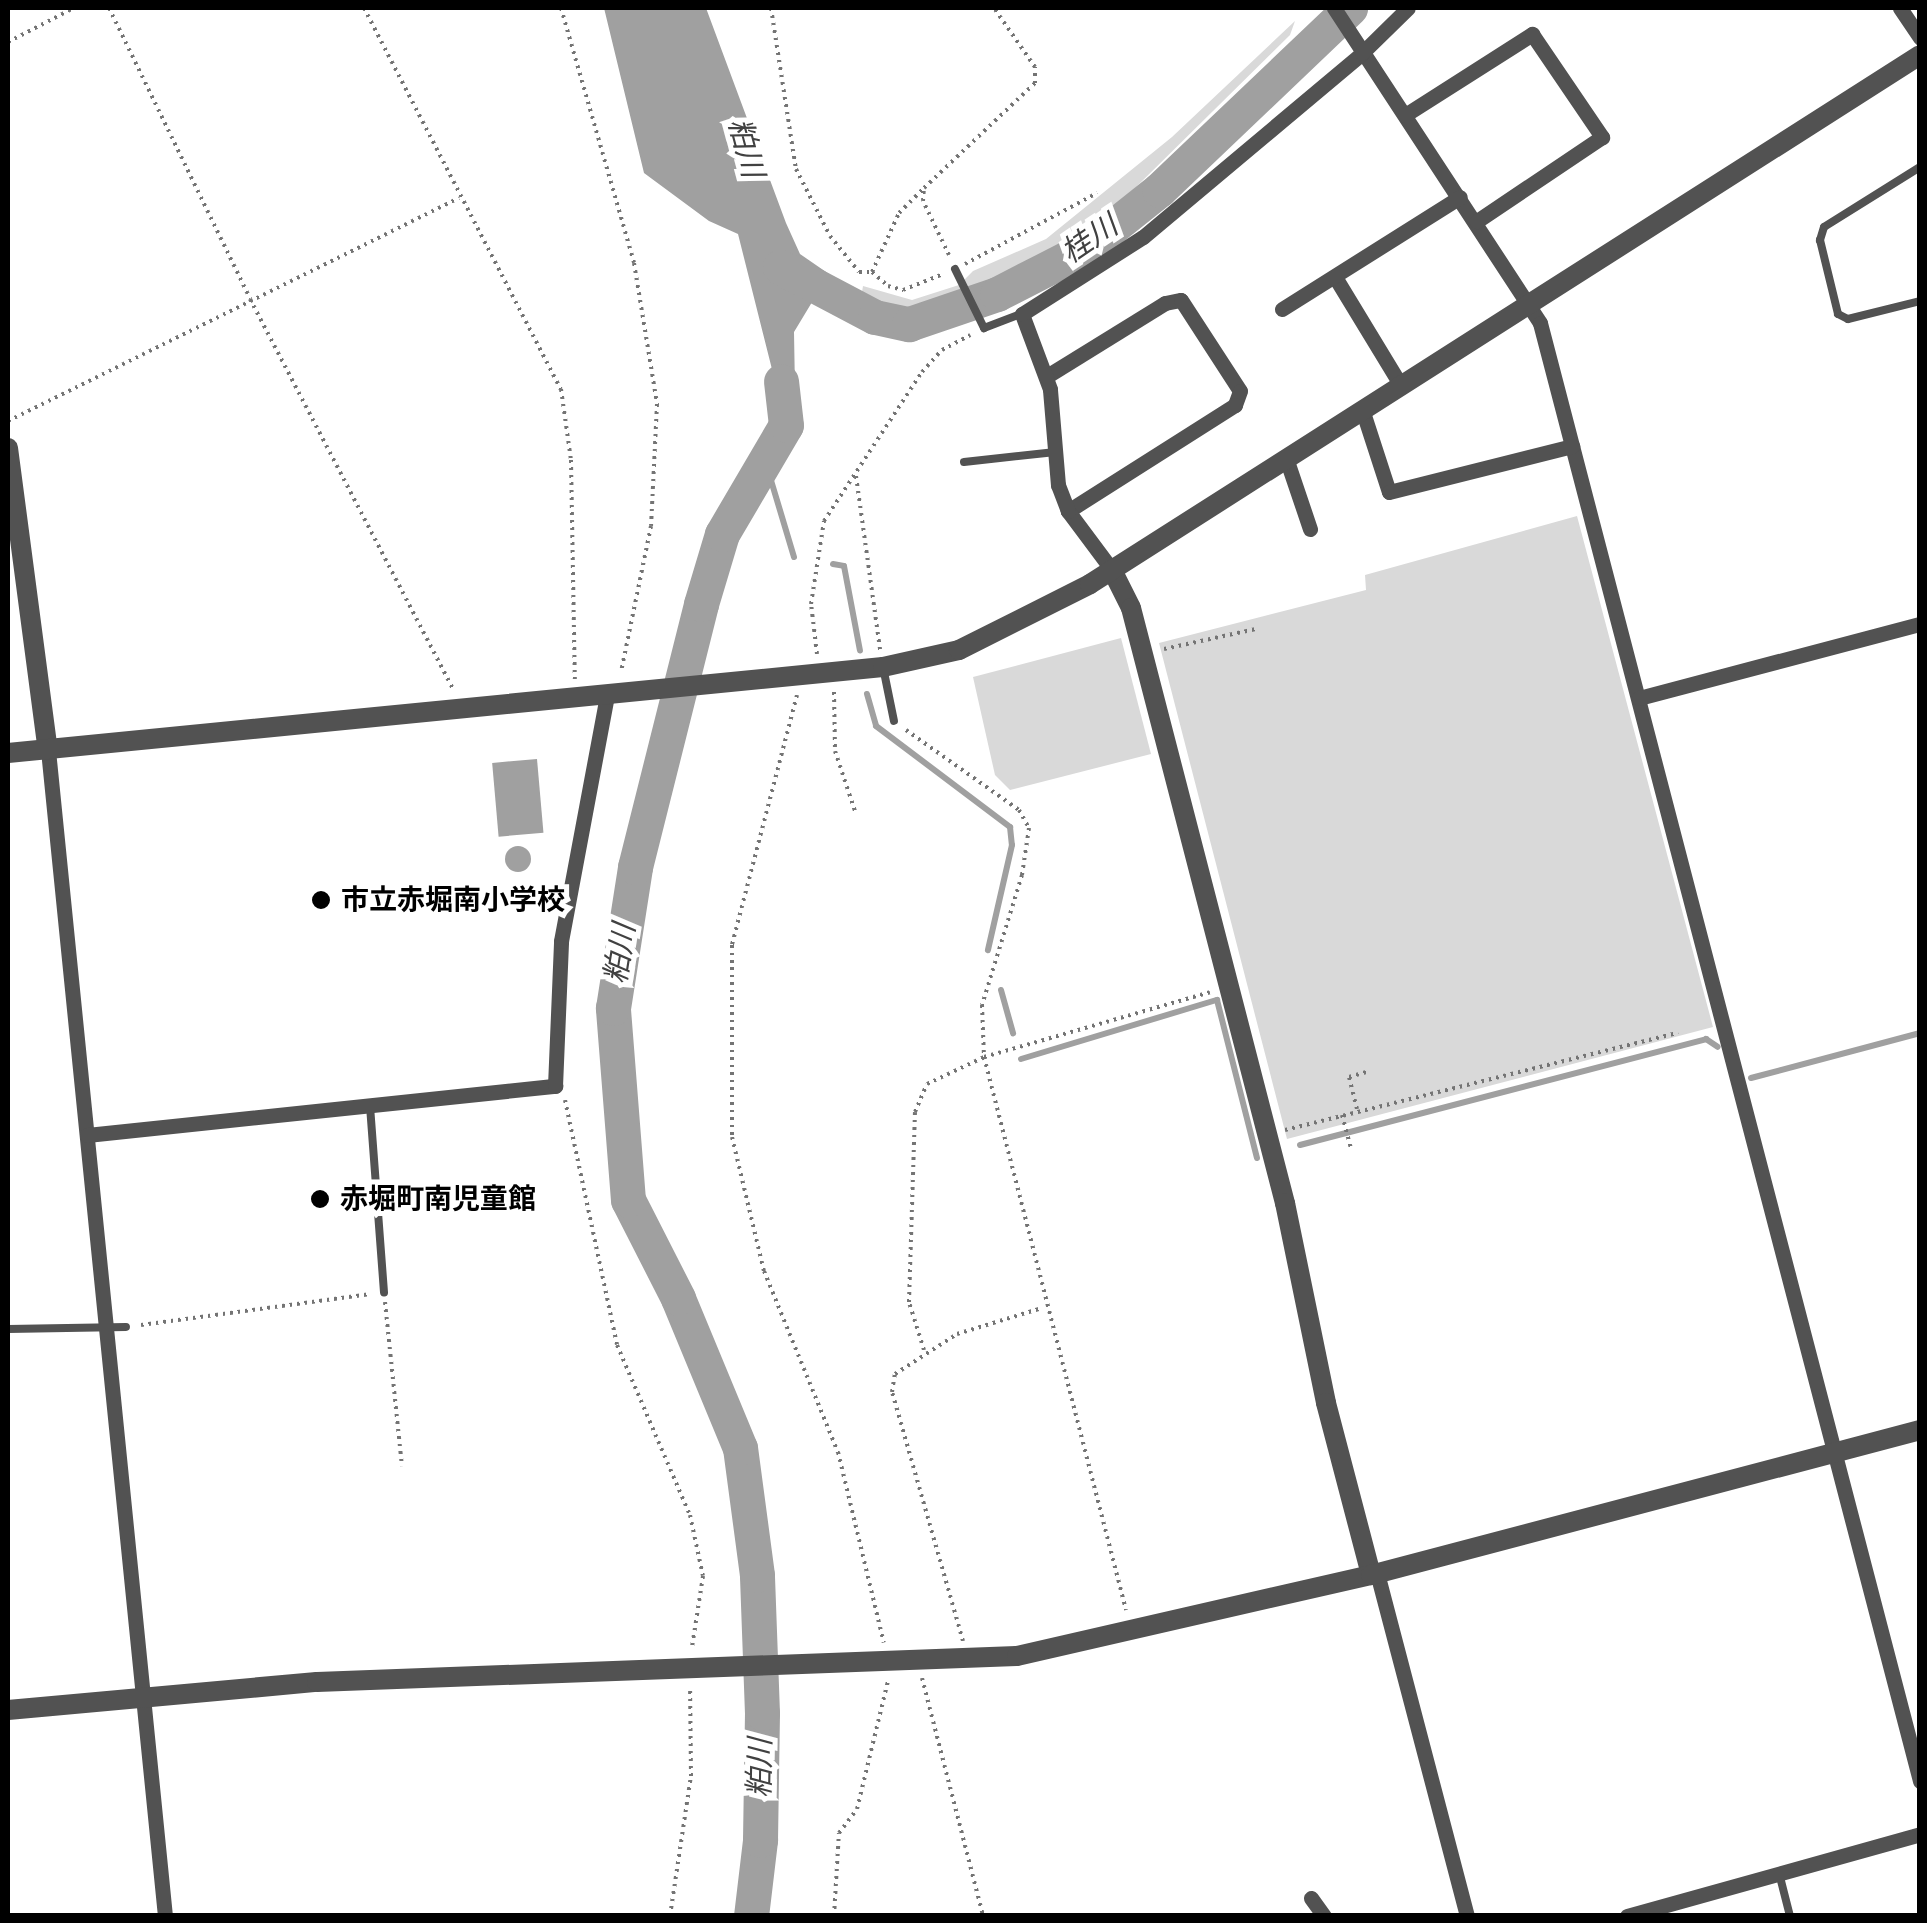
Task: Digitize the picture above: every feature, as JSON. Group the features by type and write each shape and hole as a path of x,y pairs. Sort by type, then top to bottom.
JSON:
{"street":[{"path":"1334,8 1529,300 1639,698 1832,1453 1913,1723 1920,1780"},
{"path":"1408,8 1143,237 1022,314 1047,376 1068,511 1112,570 1131,608 1374,1574 1466,1916"},
{"path":"1900,8 1920,38"},
{"path":"1405,115 1532,34 1602,137 1477,222"},
{"path":"8,754 464,711 618,690 883,667 959,650 1112,570 1529,300 1920,55"},
{"path":"1282,309 1460,198"},
{"path":"1334,277 1400,384"},
{"path":"1047,376 1165,303 1181,300 1240,392 1235,405 1068,511"},
{"path":"1362,408 1389,492 1572,446"},
{"path":"8,448 48,750 165,1916"},
{"path":"1286,458 1310,529"},
{"path":"1639,698 1920,624"},
{"path":"87,1135 555,1086 561,941 618,690"},
{"path":"8,1710 317,1682 968,1660 1132,1632 1374,1574 1920,1430"},
{"path":"1629,1915 1920,1834"},
{"path":"1310,1898 1324,1916"}],"lane":[{"path":"1920,167 1824,227 1820,240 1838,314 1848,319 1920,301"},
{"path":"957,273 983,325 1022,314"},
{"path":"964,462 1056,452"},
{"path":"883,667 894,721"},
{"path":"370,1106 384,1292"},
{"path":"8,1329 126,1327"},
{"path":"1779,1874 1790,1916"}],"path":[{"path":"8,42 74,8"},
{"path":"109,8 250,299 464,711"},
{"path":"364,8 561,389 571,460 576,698"},
{"path":"561,8 634,263 657,404 652,526 618,690"},
{"path":"772,8 796,169 830,236 859,272 872,272 904,290 957,273 1097,192"},
{"path":"872,272 898,213 1034,83 1035,68 994,8"},
{"path":"924,188 924,201 957,273"},
{"path":"8,421 459,198"},
{"path":"834,1916 839,1833 856,1810 884,1664 838,1452 764,1271 732,1137 732,945 812,674 811,604 824,521 892,411 942,350 983,325"},
{"path":"856,471 883,667"},
{"path":"1155,653 1256,628"},
{"path":"812,674 856,814"},
{"path":"894,721 1019,810 1029,828 1022,874 982,1005 984,1057 1044,1307 1132,1632"},
{"path":"924,1350 909,1302 915,1112 927,1084 984,1057 1229,986"},
{"path":"1279,1131 1678,1033"},
{"path":"1357,1109 1348,1078 1367,1072"},
{"path":"560,1090 617,1345 690,1515 703,1576 693,1667 691,1776 670,1916"},
{"path":"1342,1114 1351,1149"},
{"path":"126,1327 384,1292 402,1466"},
{"path":"968,1660 892,1392 895,1374 924,1350 1044,1307"},
{"path":"919,1664 983,1916"}],"shaded area":[{"path":"1295,21 1290,35 1134,189 1074,238 959,301 906,318 861,298 863,286 912,300 959,285 973,271 1046,239 1172,137"},
{"path":"1577,516 1713,1027 1287,1139 1159,643 1366,590 1365,575"},
{"path":"1121,638 1151,754 1010,790 995,775 973,677"}],"water":[{"path":"604,8 706,8 800,254 829,274 794,332 795,390 786,425 738,234 709,221 644,173"},
{"path":"537,759 543,833 499,837 492,763"},
{"path":"518,846 527,850 531,859 527,868 518,872 509,868 505,859 509,850"}],"waterway":[{"name":"桂川","path":"780,267 875,317 909,324 997,294 1085,249 1159,190 1350,8"},
{"name":"粕川","path":"751,1916 760,1840 762,1713 757,1575 740,1448 678,1298 628,1200 613,1008 635,867 701,604 722,534 786,425 781,381"},
{"path":"767,467 794,557"},
{"path":"833,564 844,566 860,651"},
{"path":"867,694 876,726 1010,827 1012,845 988,950"},
{"path":"1001,990 1013,1033"},
{"path":"1021,1059 1217,1000 1257,1158"},
{"path":"1751,1078 1920,1033"},
{"path":"1300,1145 1706,1039 1718,1047"}],"place":[{"name":"市立赤堀南小学校","path":"321,900"},
{"name":"赤堀町南児童館","path":"320,1199"}]}
